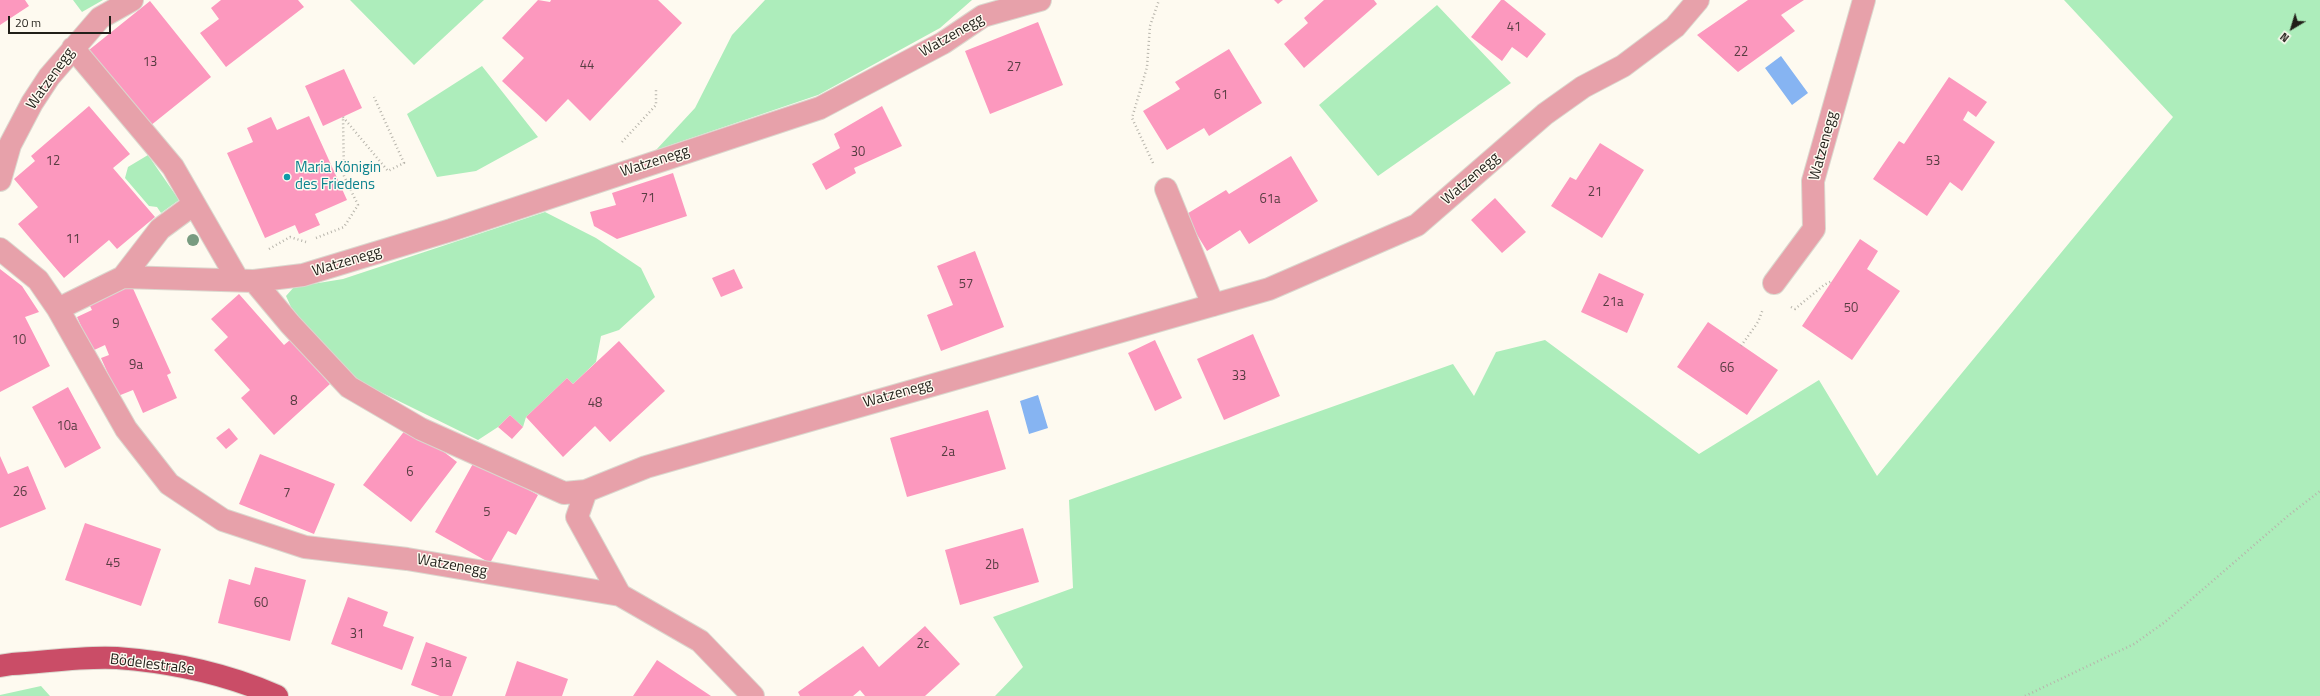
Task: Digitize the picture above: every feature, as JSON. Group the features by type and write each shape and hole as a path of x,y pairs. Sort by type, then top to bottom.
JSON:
{"main road":[{"name":"Bödelestraße","path":"0,666 116,658 182,666 255,686 275,696"}],"street":[{"name":"Watzenegg","path":"0,180 10,145 32,103 49,76 100,18 132,0"},
{"name":"Watzenegg","path":"58,309 123,277 246,281 303,275 451,230 820,108 943,43 983,16 1040,0"},
{"name":"Watzenegg","path":"246,281 290,324 349,387 421,429 564,493 586,491 646,467 1269,289 1417,225 1545,114 1583,88 1623,66 1675,27 1698,0"},
{"name":"Watzenegg","path":"1774,283 1814,229 1813,181 1864,0"},
{"path":"73,48 173,168 194,204 246,281"},
{"path":"1166,188 1213,305"},
{"path":"123,277 160,229 194,204"},
{"name":"Watzenegg","path":"0,249 38,280 58,309 126,429 169,484 223,520 305,547 407,558 620,595 700,641 753,696"},
{"path":"586,491 576,516 620,595"}],"path":[{"path":"1159,0 1150,26 1147,67 1132,118 1166,188"},
{"path":"621,142 656,105 656,88"},
{"path":"246,281 248,260 290,237 306,242 344,227 358,205 344,176 343,116 388,171 404,163 374,97"},
{"path":"1795,309 1824,285 1832,281"},
{"path":"1741,346 1758,322 1774,283"},
{"path":"2025,696 2134,644 2165,622 2289,515 2320,492"}],"green space":[{"path":"73,0 103,0 82,12"},
{"path":"350,0 484,0 414,65"},
{"path":"765,0 972,0 940,28 818,95 656,150 695,108 732,35"},
{"path":"2064,0 2320,0 2320,696 995,696 1023,667 993,617 1073,588 1069,500 1453,364 1474,396 1496,352 1545,340 1699,454 1819,380 1877,476 2173,117"},
{"path":"1437,5 1511,83 1378,176 1319,105"},
{"path":"482,66 538,137 476,171 437,177 407,114"},
{"path":"148,155 179,200 161,213 157,207 149,206 125,178 128,167"},
{"path":"545,212 596,238 641,268 655,297 619,330 601,336 596,362 573,384 567,378 526,417 523,427 510,415 498,427 478,440 356,380 335,361 291,307 286,296 294,287 343,279"},
{"path":"41,686 50,696 0,696 0,695"}],"water":[{"path":"1781,56 1808,93 1792,105 1765,68"},
{"path":"1038,395 1048,428 1029,434 1020,401"}],"building":[{"path":"0,0 25,0 29,6 0,25"},
{"path":"221,0 298,0 304,7 226,67 200,33 219,19 211,8"},
{"path":"538,0 550,2 551,0 658,0 682,23 590,121 568,99 546,122 502,81 524,58 502,38"},
{"path":"1274,0 1283,0 1278,4"},
{"path":"1324,0 1374,0 1377,4 1304,68 1284,44 1308,23 1304,18"},
{"path":"1501,0 1504,0 1546,34 1527,58 1512,47 1502,61 1471,37"},
{"path":"1748,0 1804,0 1781,15 1795,31 1738,72 1697,35"},
{"path":"150,1 211,77 150,126 89,50"},
{"path":"1038,22 1063,85 990,114 965,51"},
{"path":"1229,49 1262,103 1209,136 1204,128 1167,150 1143,111 1180,89 1175,82"},
{"path":"344,69 362,108 323,126 305,86"},
{"path":"1949,77 1987,102 1976,117 1968,111 1963,120 1995,142 1962,191 1950,182 1927,216 1873,179 1899,141 1904,144"},
{"path":"89,106 130,154 113,168 155,217 117,249 109,240 64,278 18,224 38,207 14,179 35,161 31,156"},
{"path":"882,106 902,146 854,168 856,173 826,190 812,164 840,148 834,134"},
{"name":"Maria Königin des Friedens","path":"309,116 347,200 315,214 320,225 299,234 295,225 265,238 227,153 253,142 247,128 271,117 277,130"},
{"path":"1600,143 1644,170 1602,238 1551,206 1570,177 1576,180"},
{"path":"1291,156 1318,201 1249,244 1240,230 1207,251 1185,215 1226,190 1229,194"},
{"path":"673,173 687,216 617,239 594,226 590,212 616,205 612,193"},
{"path":"1495,198 1526,232 1502,253 1471,220"},
{"path":"1860,239 1878,251 1867,269 1900,291 1852,360 1802,326"},
{"path":"975,251 1004,327 941,351 927,315 953,305 937,266"},
{"path":"0,269 22,286 39,312 25,317 50,366 0,392"},
{"path":"734,269 743,288 721,297 712,278"},
{"path":"1599,273 1644,294 1627,333 1581,312"},
{"path":"131,284 171,373 167,375 177,398 143,413 133,390 118,396 101,358 109,355 105,345 92,351 77,317 92,310 89,304"},
{"path":"239,294 284,345 290,340 330,384 274,435 241,398 250,390 214,350 228,337 211,319"},
{"path":"1708,322 1778,370 1747,415 1677,367"},
{"path":"1253,334 1280,396 1224,420 1197,359"},
{"path":"1155,340 1182,398 1155,411 1128,353"},
{"path":"619,341 665,391 610,442 595,426 563,457 526,417 567,378 573,384"},
{"path":"68,387 101,448 65,468 32,407"},
{"path":"988,410 1006,469 907,497 890,438"},
{"path":"510,415 523,427 512,439 498,427"},
{"path":"409,425 457,462 411,522 363,485"},
{"path":"229,428 238,439 226,449 216,438"},
{"path":"260,454 335,484 314,534 239,504"},
{"path":"0,456 8,474 28,466 46,509 0,528"},
{"path":"475,460 538,495 516,535 508,531 490,563 435,532"},
{"path":"85,523 161,549 141,606 65,580"},
{"path":"1023,528 1039,582 960,605 945,550"},
{"path":"255,567 306,580 290,641 218,623 229,579 250,585"},
{"path":"348,597 388,612 383,626 414,637 402,670 331,644"},
{"path":"925,626 960,664 925,696 865,696 860,690 853,696 800,696 798,692 863,646 879,667"},
{"path":"426,642 467,657 452,696 440,696 411,685"},
{"path":"657,660 711,696 633,696"},
{"path":"517,661 568,679 562,696 505,696"}],"place":[{"name":"Maria Königin des Friedens","path":"287,177"}]}
